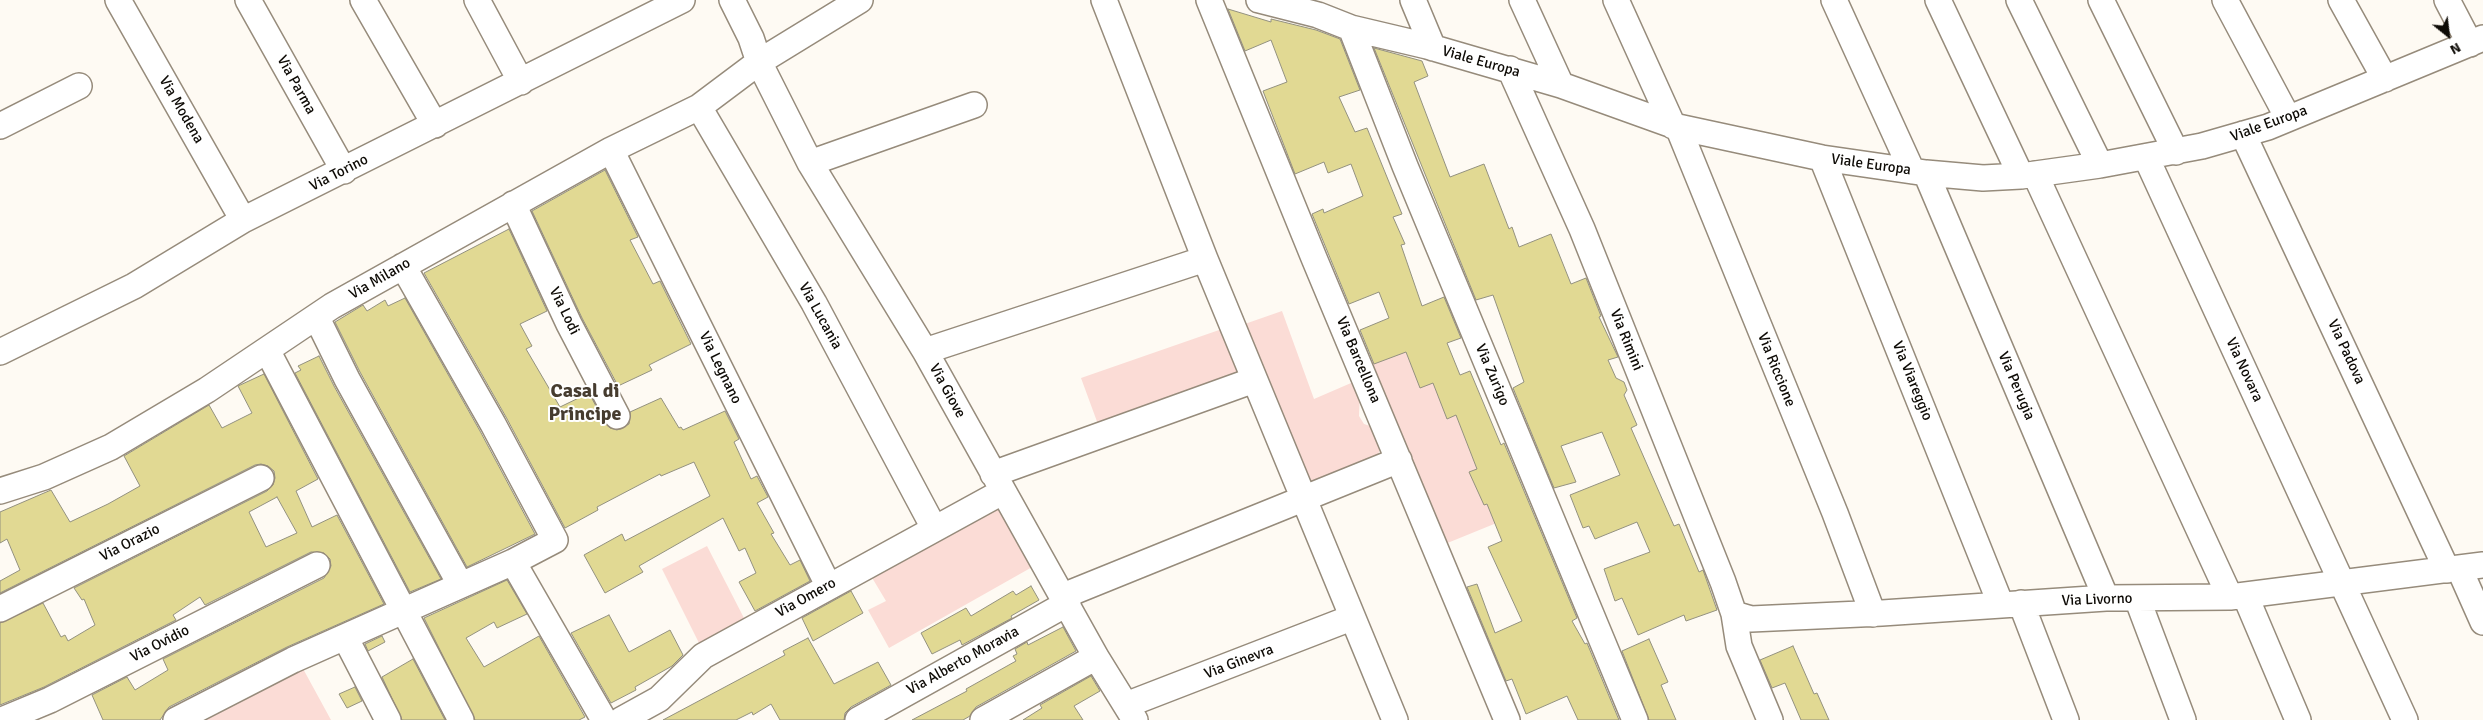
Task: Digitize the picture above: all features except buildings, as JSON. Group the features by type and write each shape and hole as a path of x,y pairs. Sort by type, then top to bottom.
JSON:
{"street":[{"name":"Via Modena","path":"118,0 244,220"},
{"name":"Via Parma","path":"248,0 344,171"},
{"path":"363,0 435,125"},
{"path":"477,0 521,82"},
{"name":"Via Torino","path":"0,352 134,286 244,220 682,0"},
{"name":"Via Giove","path":"732,0 751,38 759,62 810,163 925,352 1096,657 1131,713"},
{"path":"759,62 860,0"},
{"path":"1104,0 1205,259 1351,618 1395,720"},
{"name":"Via Barcellona","path":"1209,0 1314,258 1507,720"},
{"name":"Viale Europa","path":"1259,0 1314,7 1351,28 1510,69 1561,85 1675,126 1822,158 1919,172 1983,178 2028,175 2100,165 2176,152 2244,134 2288,118 2476,41"},
{"path":"1413,0 1433,48"},
{"path":"1522,0 1561,85"},
{"name":"Via Riccione","path":"1616,0 1675,126 1835,513 1872,614"},
{"name":"Via Perugia","path":"1834,0 1919,172 2106,598"},
{"path":"1938,0 2028,175 2298,720"},
{"path":"2019,0 2100,165"},
{"path":"2101,0 2176,152"},
{"path":"2225,0 2288,118"},
{"path":"2342,0 2385,79"},
{"path":"2447,0 2476,41"},
{"name":"Via Zurigo","path":"1351,28 1423,210 1635,720"},
{"name":"Via Milano","path":"0,491 44,478 112,447 207,390 317,318 332,306 612,150 699,107 759,62"},
{"name":"Via Rimini","path":"1510,69 1582,229 1734,614 1739,646 1770,720"},
{"path":"0,126 79,86"},
{"path":"810,163 974,105"},
{"name":"Via Lucania","path":"699,107 814,303 934,528"},
{"name":"Via Padova","path":"2244,134 2453,569 2483,622"},
{"name":"Via Legnano","path":"612,150 828,585"},
{"name":"Via Novara","path":"2146,157 2405,720"},
{"name":"Via Viareggio","path":"1822,158 2011,604 2066,720"},
{"name":"Via Lodi","path":"513,204 569,324 617,416"},
{"path":"925,352 1205,259"},
{"path":"176,720 294,660 460,584 513,562 555,540 493,424 403,266"},
{"path":"317,318 347,379 460,584"},
{"path":"267,350 461,720"},
{"name":"Via Omero","path":"621,720 659,699 703,656 828,585 934,528 997,483 1254,380"},
{"name":"Via Alberto Moravia","path":"858,720 1065,599 1399,460"},
{"name":"Via Orazio","path":"0,609 260,478"},
{"path":"513,562 604,720"},
{"name":"Via Ovidio","path":"2,720 50,700 317,565"},
{"name":"Via Livorno","path":"1734,614 1751,618 1872,614 2106,598 2238,596 2483,565"},
{"path":"2137,598 2183,720"},
{"name":"Via Ginevra","path":"1131,713 1351,618"},
{"path":"345,637 388,720"},
{"path":"984,720 1096,657"}],"shaded area":[{"path":"1282,311 1314,399 1358,380 1360,390 1359,416 1364,424 1373,427 1381,446 1376,461 1308,489 1239,326"},
{"path":"1222,329 1240,376 1099,427 1081,378"},
{"path":"1405,350 1410,361 1442,379 1499,522 1445,544 1367,363"},
{"path":"998,505 1034,566 889,648 868,610 886,601 868,571"},
{"path":"707,546 745,620 699,643 662,569"},
{"path":"301,665 331,720 193,720"}],"district":[{"name":"Casal di Principe","path":"585,404"}]}
